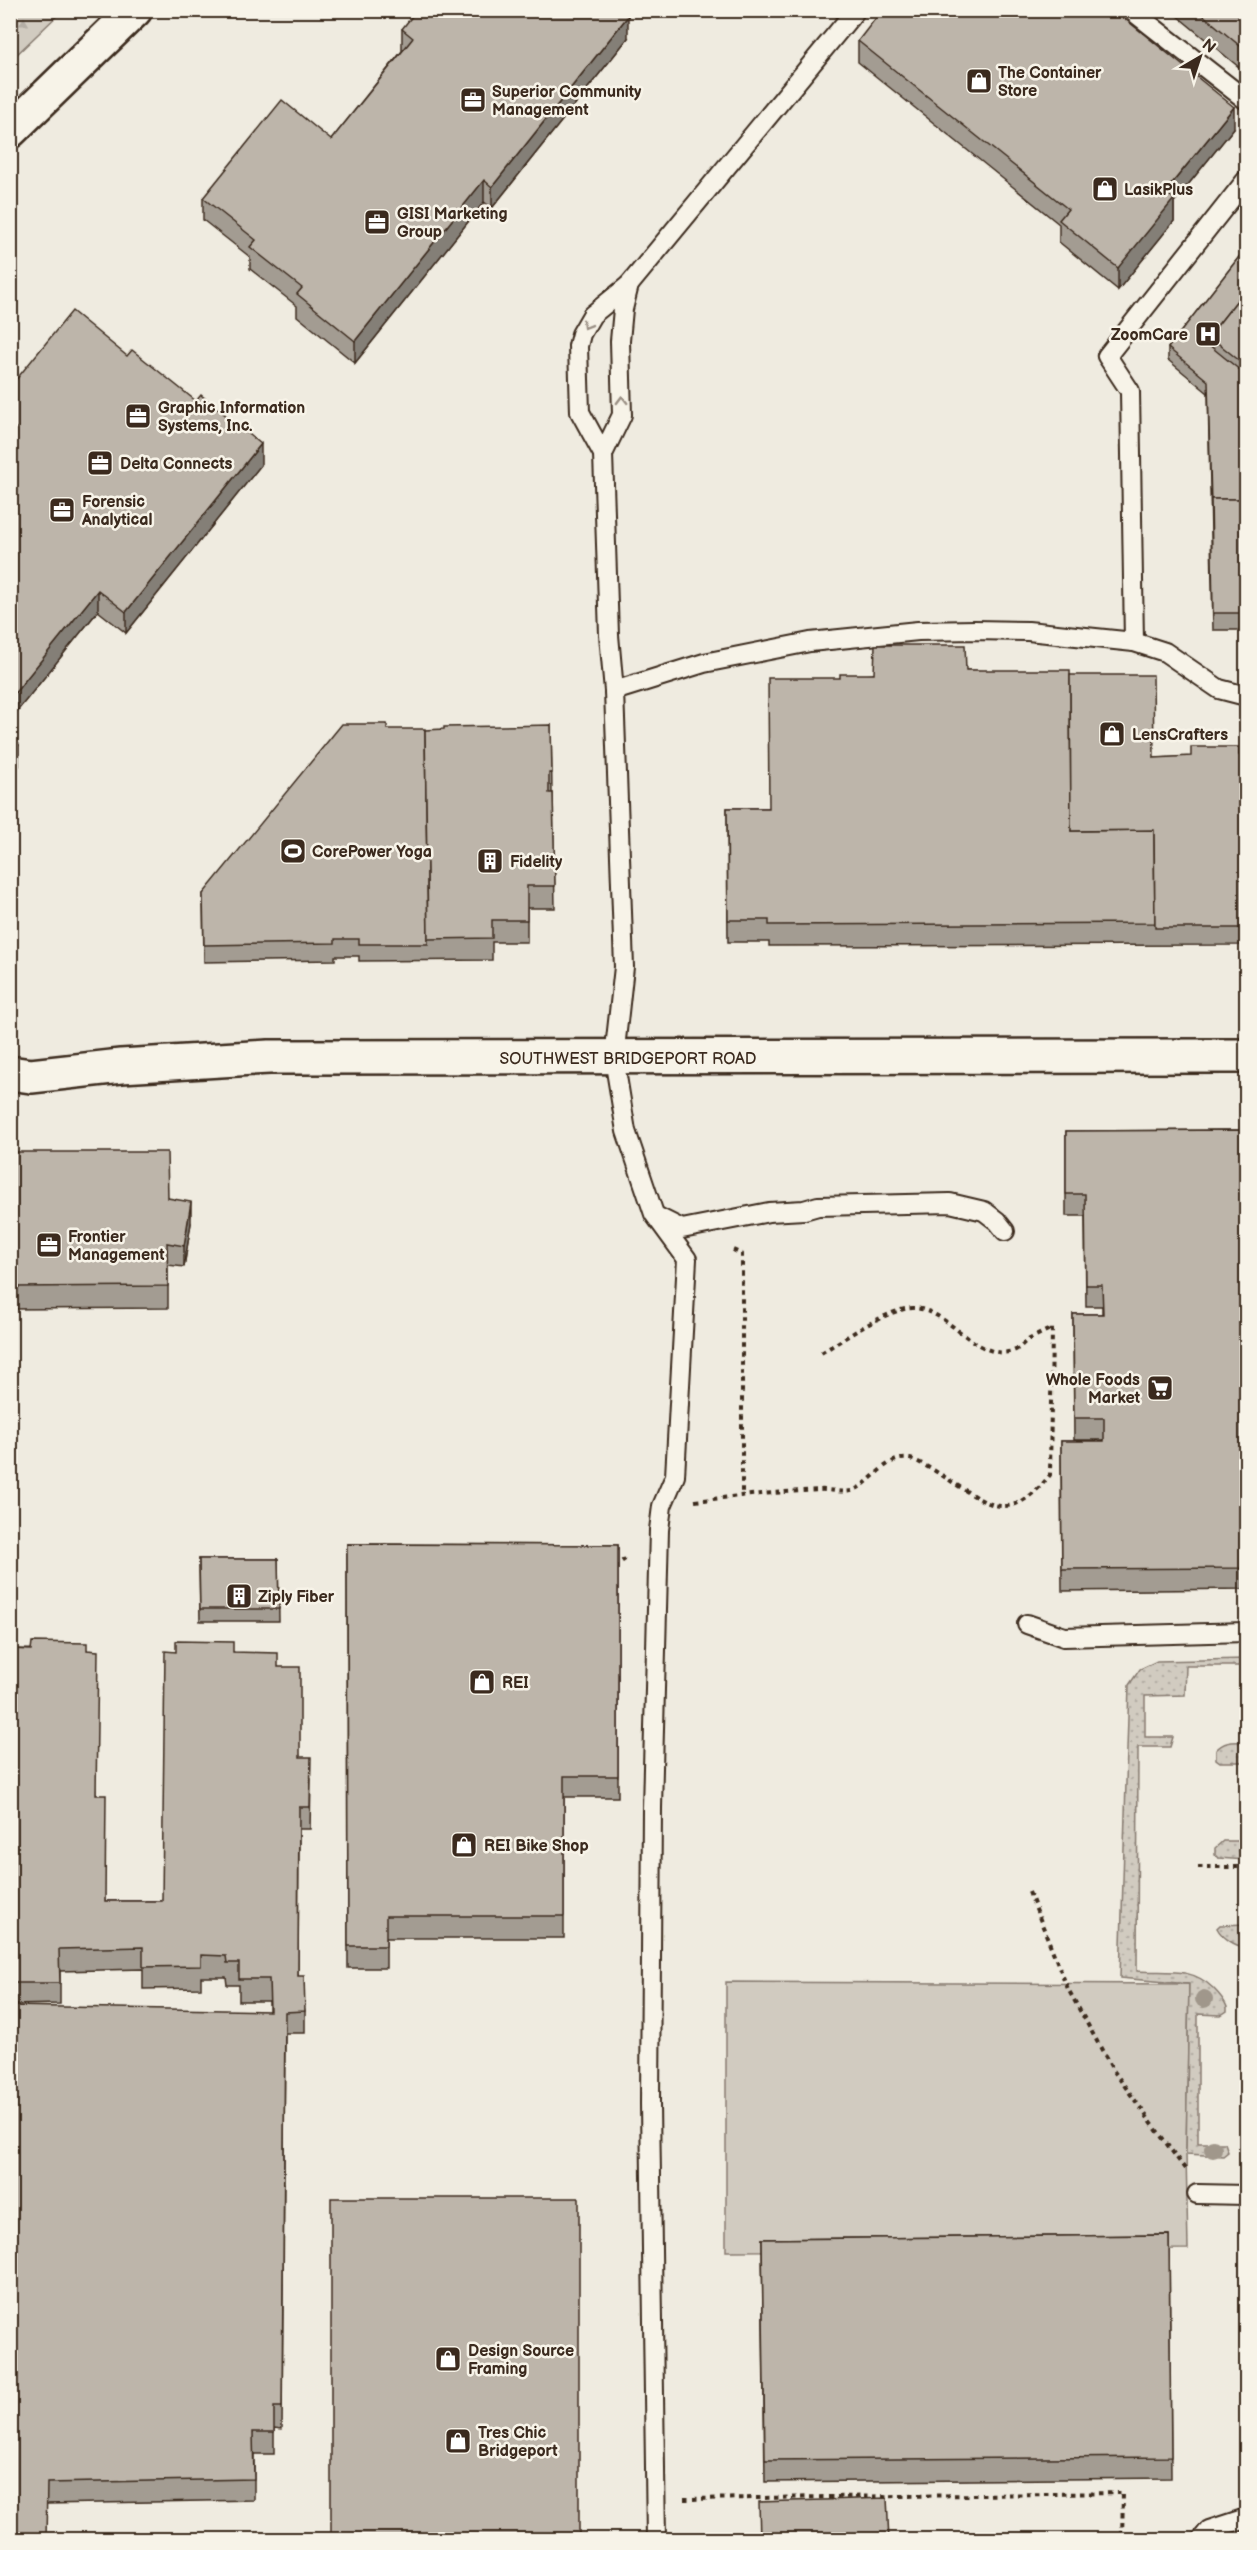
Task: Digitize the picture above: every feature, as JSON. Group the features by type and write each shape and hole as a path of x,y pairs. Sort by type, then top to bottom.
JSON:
{"street":[{"path":"10,131 135,10"},
{"name":"SOUTHWEST BRIDGEPORT ROAD","path":"10,1073 31,1076 121,1066 269,1057 1246,1056"}],"lane":[{"path":"656,2540 650,2092 652,1808 659,1530 662,1506 675,1476 687,1259 654,1214 626,1131 615,1058 624,967 603,454 580,412 578,346 581,334 592,315 629,285 856,10"},
{"path":"1131,10 1246,100"},
{"path":"1134,642 1130,391 1107,356 1246,180"},
{"path":"603,454 622,416 620,341 623,309 629,285"},
{"path":"614,691 704,663 810,642 918,631 1028,631 1134,642 1165,652 1219,689 1246,696"},
{"path":"654,1214 682,1229 769,1212 804,1210 818,1206 950,1203 984,1211 997,1221 1005,1232"},
{"path":"1027,1624 1064,1637 1246,1632"},
{"path":"1197,2194 1246,2195"},
{"path":"1201,2540 1209,2530 1246,2520"}],"path":[{"path":"710,1225 717,1243 742,1254 742,1496"},
{"path":"610,1562 621,1562 640,1548 690,1502 819,1490 851,1491 900,1459 913,1460 991,1506 1006,1508 1023,1502 1039,1489 1050,1475 1052,1328 1027,1341 1016,1350 1006,1353 992,1352 927,1311 912,1308 879,1320 818,1355"},
{"path":"1198,1867 1246,1867"},
{"path":"1029,1892 1068,1989 1090,2030 1113,2070 1184,2166 1197,2194"},
{"path":"655,2500 1123,2493 1122,2540"}],"green space":[{"path":"11,10 62,10 62,11 11,60"},
{"path":"1246,1659 1246,1666 1186,1666 1185,1695 1145,1696 1145,1737 1173,1737 1170,1747 1138,1747 1137,1971 1178,1972 1196,1976 1213,1988 1227,2007 1227,2011 1221,2015 1198,2014 1198,2143 1225,2143 1228,2152 1223,2156 1186,2154 1189,1984 1120,1978 1129,1685 1140,1669 1157,1661"},
{"path":"1230,1742 1246,1742 1246,1762 1220,1762 1216,1759 1216,1750 1223,1745"},
{"path":"1223,1841 1246,1841 1246,1860 1218,1858 1215,1855 1215,1848"},
{"path":"1246,1924 1246,1948 1230,1941 1217,1928 1220,1925"},
{"path":"726,1982 1189,1984 1186,2154 1188,2249 726,2251"}],"building":[{"path":"417,10 621,10 628,16 492,187 484,180 355,341 297,294 302,288 250,247 256,240 203,198 282,100 331,140 413,38 402,29"},
{"path":"882,10 1114,10 1234,107 1165,192 1174,199 1118,268 1059,220 1068,209 858,41"},
{"path":"1197,10 1246,10 1246,51"},
{"path":"1246,248 1246,289 1209,336 1209,345 1246,375 1246,499 1211,499 1211,505 1208,381 1168,348"},
{"path":"1246,289 1246,366 1209,336"},
{"path":"72,311 127,356 132,350 196,401 201,395 261,444 126,612 98,590 10,699 10,434 16,428 10,424 10,387"},
{"path":"1211,499 1246,499 1246,613 1213,613"},
{"path":"875,645 965,645 966,670 1070,670 1071,831 1154,830 1155,923 769,925 769,920 728,920 727,808 769,808 768,678 840,678 840,674 874,674"},
{"path":"1070,675 1153,675 1154,758 1191,756 1191,747 1239,747 1239,755 1246,755 1246,928 1155,928 1154,830 1071,831"},
{"path":"342,724 387,724 387,729 425,729 428,944 359,944 359,939 335,939 335,943 204,945 203,894"},
{"name":"Fidelity","path":"551,725 552,773 549,773 549,793 553,793 555,886 527,886 527,920 492,920 492,938 428,939 425,730 444,729 444,727"},
{"path":"10,738 19,745 10,756"},
{"name":"Whole Foods Market","path":"1246,1130 1246,1568 1062,1569 1061,1441 1104,1441 1104,1418 1074,1418 1073,1314 1103,1314 1102,1285 1086,1285 1085,1194 1066,1194 1066,1131"},
{"path":"10,1152 167,1152 168,1198 191,1202 184,1246 167,1243 168,1286 10,1287"},
{"name":"REI","path":"347,1544 618,1545 618,1776 564,1776 564,1916 386,1916 386,1946 348,1946"},
{"name":"Ziply Fiber","path":"199,1559 278,1559 279,1609 200,1609"},
{"path":"176,1641 233,1642 233,1652 278,1653 278,1667 300,1667 300,1757 311,1757 310,1807 299,1807 298,1976 304,1976 305,2011 285,2012 282,2407 274,2407 274,2432 253,2432 254,2479 47,2483 46,2540 10,2540 10,2006 270,2011 269,1979 239,1979 239,1963 227,1963 226,1956 201,1955 201,1966 143,1967 143,1947 59,1949 60,1983 10,1983 10,1649 31,1650 32,1642 87,1643 87,1650 98,1651 96,1795 106,1795 105,1901 162,1901 165,1651 176,1652"},
{"path":"331,2198 579,2198 579,2540 331,2540"},
{"path":"1169,2235 1171,2457 765,2460 762,2239"},
{"path":"887,2498 889,2540 760,2540 759,2502"}],"place":[{"name":"The Container Store","path":"979,81"},
{"name":"Superior Community Management","path":"473,100"},
{"name":"LasikPlus","path":"1105,189"},
{"name":"GISI Marketing Group","path":"377,222"},
{"name":"ZoomCare","path":"1208,334"},
{"name":"Graphic Information Systems, Inc.","path":"138,416"},
{"name":"Delta Connects","path":"100,463"},
{"name":"Forensic Analytical","path":"62,510"},
{"name":"LensCrafters","path":"1112,734"},
{"name":"CorePower Yoga","path":"293,851"},
{"name":"Fidelity","path":"490,861"},
{"name":"Frontier Management","path":"49,1245"},
{"name":"Whole Foods Market","path":"1160,1388"},
{"name":"Ziply Fiber","path":"239,1596"},
{"name":"REI","path":"482,1682"},
{"name":"REI Bike Shop","path":"464,1845"},
{"name":"Design Source Framing","path":"448,2359"},
{"name":"Tres Chic Bridgeport","path":"458,2441"}]}
